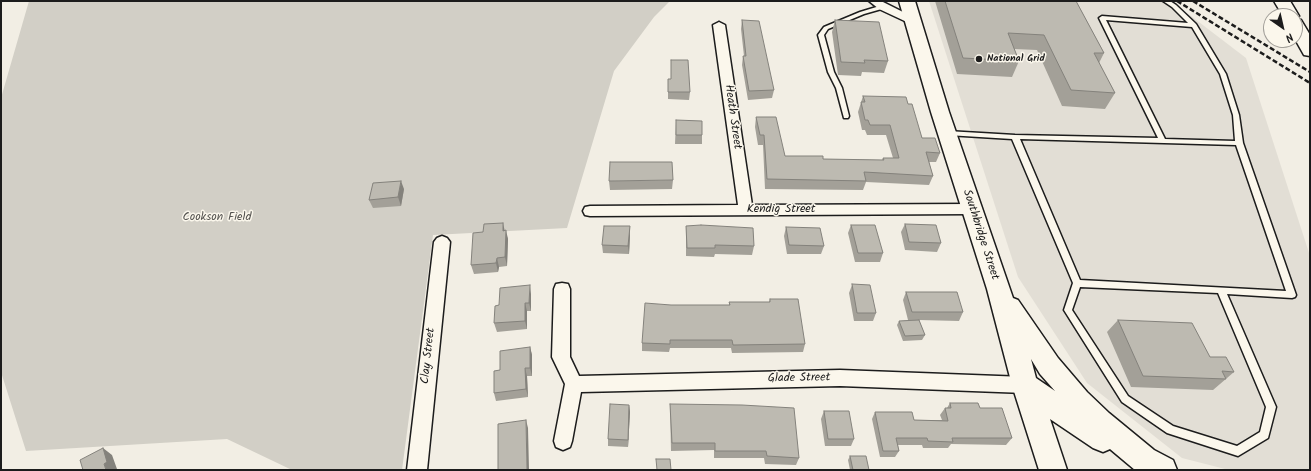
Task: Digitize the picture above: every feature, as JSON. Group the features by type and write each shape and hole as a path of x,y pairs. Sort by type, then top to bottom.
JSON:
{"main road":[{"name":"Southbridge Street","path":"907,1 947,133 998,290 1024,385 1053,470"},
{"path":"998,290 1044,360 1078,400 1099,422 1153,465"},
{"path":"1024,385 1063,413 1113,445 1153,465"}],"street":[{"path":"879,4 913,20"},
{"name":"Heath Street","path":"719,25 746,210"},
{"name":"Kendig Street","path":"590,211 972,209"},
{"name":"Clay Street","path":"417,470 442,242"},
{"path":"562,290 561,357 574,384 563,441"},
{"name":"Glade Street","path":"574,384 840,378 1024,385"}],"lane":[{"path":"1076,282 1292,295 1239,143 1236,115 1223,74 1194,25 1174,6 1166,1"},
{"path":"846,116 839,88 831,72 821,35 826,28 879,4"},
{"path":"1163,141 1102,18 1194,25"},
{"path":"947,133 1015,137 1239,143"},
{"path":"1015,137 1076,282 1068,310 1125,399 1170,430 1238,450 1264,435 1271,407 1221,290"}],"shaded area":[{"name":"National Grid","path":"929,1 1167,1 1191,16 1246,58 1310,256 1310,470 1229,470 1182,458 1087,383 1018,277"}],"green space":[{"name":"Cookson Field","path":"29,1 670,1 654,17 614,71 567,228 433,235 402,470 292,470 227,439 26,451 1,372 1,98"}],"building":[{"name":"National Grid","path":"945,1 1076,1 1104,53 1094,53 1115,93 1071,90 1044,35 1008,33 1019,61 963,58"},
{"path":"742,20 759,21 774,90 749,91 743,56 746,56"},
{"path":"835,20 879,22 888,61 864,60 865,63 841,62"},
{"path":"671,60 688,60 690,92 668,92 668,79 671,79"},
{"path":"863,96 906,97 908,104 912,104 922,138 935,138 940,153 926,152 933,176 864,172 866,181 767,179 764,135 760,135 756,117 776,117 785,156 823,156 823,159 884,160 883,158 899,158 890,125 870,125 868,120 865,120 861,102 865,102"},
{"path":"676,120 702,121 702,135 676,135"},
{"path":"610,162 672,162 673,180 609,181"},
{"path":"401,181 398,197 369,200 373,183"},
{"path":"503,223 503,231 506,230 505,257 497,258 496,263 471,265 473,233 483,232 484,224"},
{"path":"905,224 936,225 941,243 909,242"},
{"path":"701,225 753,228 754,246 715,245 715,248 687,248 686,226"},
{"path":"851,225 875,225 883,253 858,253"},
{"path":"604,226 630,226 628,246 602,245"},
{"path":"786,227 820,228 824,246 789,245"},
{"path":"852,284 870,285 876,313 857,313"},
{"path":"530,285 529,303 525,303 525,321 494,323 495,306 499,305 500,288"},
{"path":"906,292 957,292 963,312 912,312"},
{"path":"770,299 798,299 805,344 733,345 732,340 670,340 670,344 642,343 645,303 671,305 730,305 729,302 770,302"},
{"path":"919,320 925,335 905,336 899,321"},
{"path":"1118,320 1192,323 1210,357 1226,357 1234,372 1222,371 1226,379 1143,376"},
{"path":"530,347 530,368 525,368 526,389 494,393 494,371 500,370 500,351"},
{"path":"950,403 978,403 980,408 1002,408 1012,438 952,438 953,442 928,441 927,438 896,438 899,451 883,451 875,412 912,412 914,420 948,421 945,408 951,408"},
{"path":"610,404 629,405 628,440 608,439"},
{"path":"670,404 742,405 794,408 799,458 767,456 766,451 715,451 715,443 672,443"},
{"path":"824,411 849,411 854,439 828,439"},
{"path":"526,420 527,470 498,470 498,424"},
{"path":"103,448 107,462 104,464 106,470 83,470 80,460"},
{"path":"850,456 866,456 869,470 853,470"},
{"path":"656,459 670,459 671,470 657,470"}],"railway":[{"path":"1177,1 1310,83"},
{"path":"1193,1 1310,72"}],"place":[{"name":"National Grid","path":"979,59"}]}
